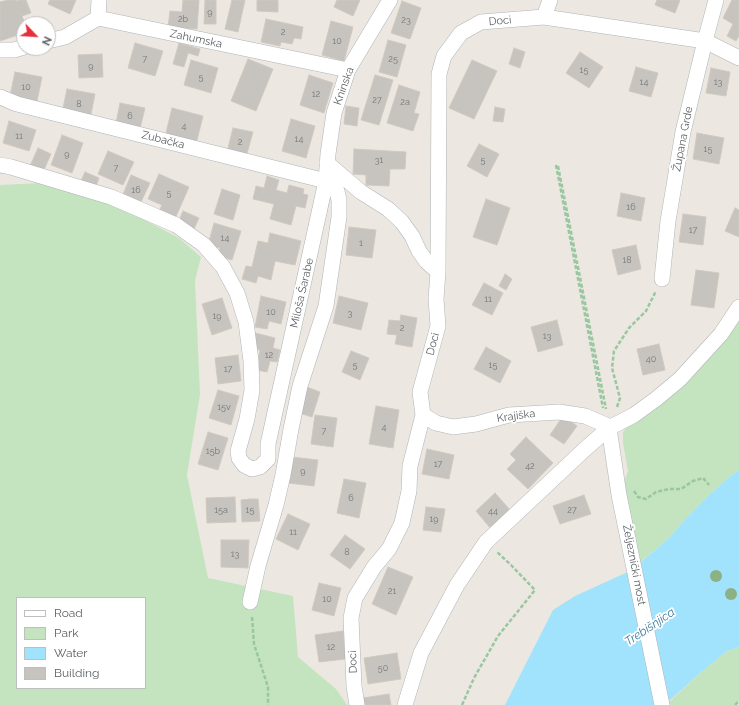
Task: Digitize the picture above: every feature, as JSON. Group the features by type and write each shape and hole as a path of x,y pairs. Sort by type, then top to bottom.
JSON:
{"street":[{"path":"56,39 65,37 98,18 99,0"},
{"name":"Kninska","path":"326,181 334,113 348,70 390,0"},
{"path":"544,17 550,0"},
{"name":"Župana Grde","path":"662,280 668,221 683,132 716,0"},
{"name":"Doci","path":"357,705 354,686 351,618 355,598 374,567 389,549 402,523 409,491 410,466 423,415 420,392 438,326 436,299 438,272 439,74 444,56 461,33 481,22 544,17 705,41 739,58"},
{"name":"Zahumska","path":"98,18 348,70"},
{"path":"0,50 16,50"},
{"name":"Zubačka","path":"0,97 17,104 326,181"},
{"path":"327,163 361,192 388,209 402,222 426,261 438,272"},
{"name":"Miloša Šarabe","path":"0,165 111,197 176,225 204,245 223,267 237,294 246,322 251,361 252,390 248,419 238,451 239,458 244,465 252,468 260,468 268,459 268,444 326,181"},
{"path":"250,602 258,566 283,475 300,386 326,306 339,218 339,200 337,191 326,181"},
{"path":"405,705 421,653 457,585 486,542 608,426 634,415 680,379 722,334 739,307"},
{"name":"Krajiška","path":"423,415 436,423 453,427 476,424 509,415 559,412 585,416 608,426"},
{"name":"Željeznički most","path":"608,426 619,495 662,705"}],"path":[{"path":"557,166 608,426"},
{"path":"608,426 620,398 612,368 614,351 629,328 646,311 662,280"},
{"path":"634,491 638,498 646,499 656,492 669,488 680,489 693,481 702,478 709,485"},
{"path":"462,705 474,678 498,636 536,590 486,542"},
{"path":"250,602 254,644 268,687 268,705"},
{"path":"735,705 739,701"}],"green space":[{"path":"42,183 116,205 179,238 201,257 195,281 200,394 187,475 208,578 293,596 298,657 336,689 347,705 0,705 0,185"},
{"path":"739,322 739,470 705,499 669,538 639,563 625,493 625,480 628,471 623,443 623,432 630,423 726,339"},
{"path":"739,647 739,701 735,705 668,705 668,703 700,673 727,651"}],"water":[{"name":"Trebišnjica","path":"739,470 739,647 727,651 700,673 666,705 505,705 553,610 575,596 630,571 669,538 705,499"}],"building":[{"path":"8,0 26,0 31,13 16,16 16,36 0,41 0,2"},
{"path":"50,0 76,0 70,14 48,4"},
{"path":"183,0 199,0 197,29 168,27 170,11 182,12"},
{"path":"205,0 216,0 216,24 204,24"},
{"path":"232,0 245,0 238,32 225,29"},
{"path":"257,0 278,0 278,12 257,11"},
{"path":"337,0 360,0 353,16 334,7"},
{"path":"657,0 680,0 675,13 655,5"},
{"path":"732,0 739,0 739,36 736,41 727,36 733,24 723,18"},
{"path":"402,1 421,8 410,39 391,33"},
{"path":"266,19 303,27 301,39 294,38 292,44 281,42 280,46 261,42"},
{"path":"331,21 353,27 344,61 322,55"},
{"path":"388,40 406,45 397,77 379,72"},
{"path":"135,43 163,51 155,76 128,68"},
{"path":"179,43 200,49 198,56 188,53 184,67 173,64"},
{"path":"514,48 525,52 520,68 509,64"},
{"path":"580,52 603,67 589,88 566,73"},
{"path":"102,54 103,77 79,78 78,55"},
{"path":"248,59 273,69 256,111 231,101"},
{"path":"191,60 218,68 211,93 184,85"},
{"path":"472,60 497,71 474,119 449,108"},
{"path":"636,67 658,73 651,97 629,91"},
{"path":"711,68 730,72 726,96 706,93"},
{"path":"15,72 42,77 37,101 10,96"},
{"path":"309,75 333,83 324,113 300,105"},
{"path":"375,75 393,80 379,125 361,120"},
{"path":"399,85 420,92 414,113 419,114 413,131 387,123"},
{"path":"67,89 95,94 90,119 62,113"},
{"path":"120,103 145,108 140,129 116,123"},
{"path":"346,106 359,108 357,126 344,124"},
{"path":"495,107 505,109 503,122 493,121"},
{"path":"172,108 203,116 196,144 165,137"},
{"path":"291,119 315,126 306,158 282,151"},
{"path":"9,121 36,130 29,151 3,143"},
{"path":"233,128 253,132 246,157 227,152"},
{"path":"697,133 724,138 719,164 693,159"},
{"path":"62,135 83,143 72,173 51,165"},
{"path":"479,144 499,154 487,177 467,166"},
{"path":"38,148 51,154 43,172 30,166"},
{"path":"354,149 406,152 405,169 390,169 389,186 366,185 366,175 353,174"},
{"path":"108,151 134,162 123,185 98,174"},
{"path":"85,172 99,178 95,189 80,183"},
{"path":"159,174 189,187 174,221 158,213 162,205 148,199"},
{"path":"131,175 150,183 140,204 122,197"},
{"path":"267,176 279,180 276,190 287,193 289,185 304,189 303,194 308,195 305,208 296,206 291,225 270,219 274,204 253,199 256,186 264,188"},
{"path":"222,189 240,195 233,220 214,214"},
{"path":"621,193 645,198 641,221 617,216"},
{"path":"486,199 510,208 497,245 473,237"},
{"path":"735,208 739,210 739,237 725,231"},
{"path":"183,211 199,218 194,229 178,223"},
{"path":"683,214 706,217 703,245 679,242"},
{"path":"214,223 241,231 232,260 218,256 220,248 208,245"},
{"path":"349,227 376,230 372,258 346,255"},
{"path":"270,233 301,241 295,265 275,261 271,280 258,276 256,283 242,279 246,266 252,267 258,241 268,243"},
{"path":"636,245 641,269 618,275 612,250"},
{"path":"696,270 719,273 714,308 691,305"},
{"path":"505,274 512,279 506,290 499,286"},
{"path":"484,283 503,293 492,315 472,305"},
{"path":"261,296 286,302 281,324 269,321 267,329 255,327"},
{"path":"339,296 368,303 361,330 333,323"},
{"path":"222,298 232,328 212,335 202,304"},
{"path":"401,315 417,318 412,347 395,344 397,335 387,334 389,320 400,321"},
{"path":"557,320 563,345 538,352 531,327"},
{"path":"255,333 275,338 273,348 280,350 277,362 270,361 267,372 256,370 260,350 252,348"},
{"path":"659,344 665,370 643,375 637,349"},
{"path":"486,347 511,361 500,383 474,369"},
{"path":"351,351 369,358 360,380 342,372"},
{"path":"238,355 241,381 218,384 215,358"},
{"path":"307,387 320,392 312,417 299,413"},
{"path":"218,390 239,396 231,425 209,418"},
{"path":"376,406 399,410 393,448 369,444"},
{"path":"315,415 337,418 333,447 311,444"},
{"path":"563,416 577,426 564,444 550,435"},
{"path":"208,432 228,438 218,470 198,464"},
{"path":"526,437 553,463 528,489 507,469 516,460 510,454"},
{"path":"427,449 454,455 449,479 422,474"},
{"path":"292,457 318,460 314,486 288,483"},
{"path":"344,479 366,483 359,518 337,513"},
{"path":"495,493 511,511 491,529 476,511"},
{"path":"584,495 591,514 560,524 553,506"},
{"path":"235,497 236,522 207,523 206,498"},
{"path":"258,499 260,521 242,522 241,500"},
{"path":"426,507 445,509 441,532 423,530"},
{"path":"288,514 310,524 298,550 276,539"},
{"path":"345,535 365,549 350,569 330,555"},
{"path":"221,540 249,540 248,568 221,567"},
{"path":"388,567 413,577 396,615 372,604"},
{"path":"319,583 341,588 334,616 312,610"},
{"path":"343,631 346,659 319,662 315,635"},
{"path":"397,653 401,679 368,684 364,658"},
{"path":"389,694 391,705 364,705 363,698"}]}
